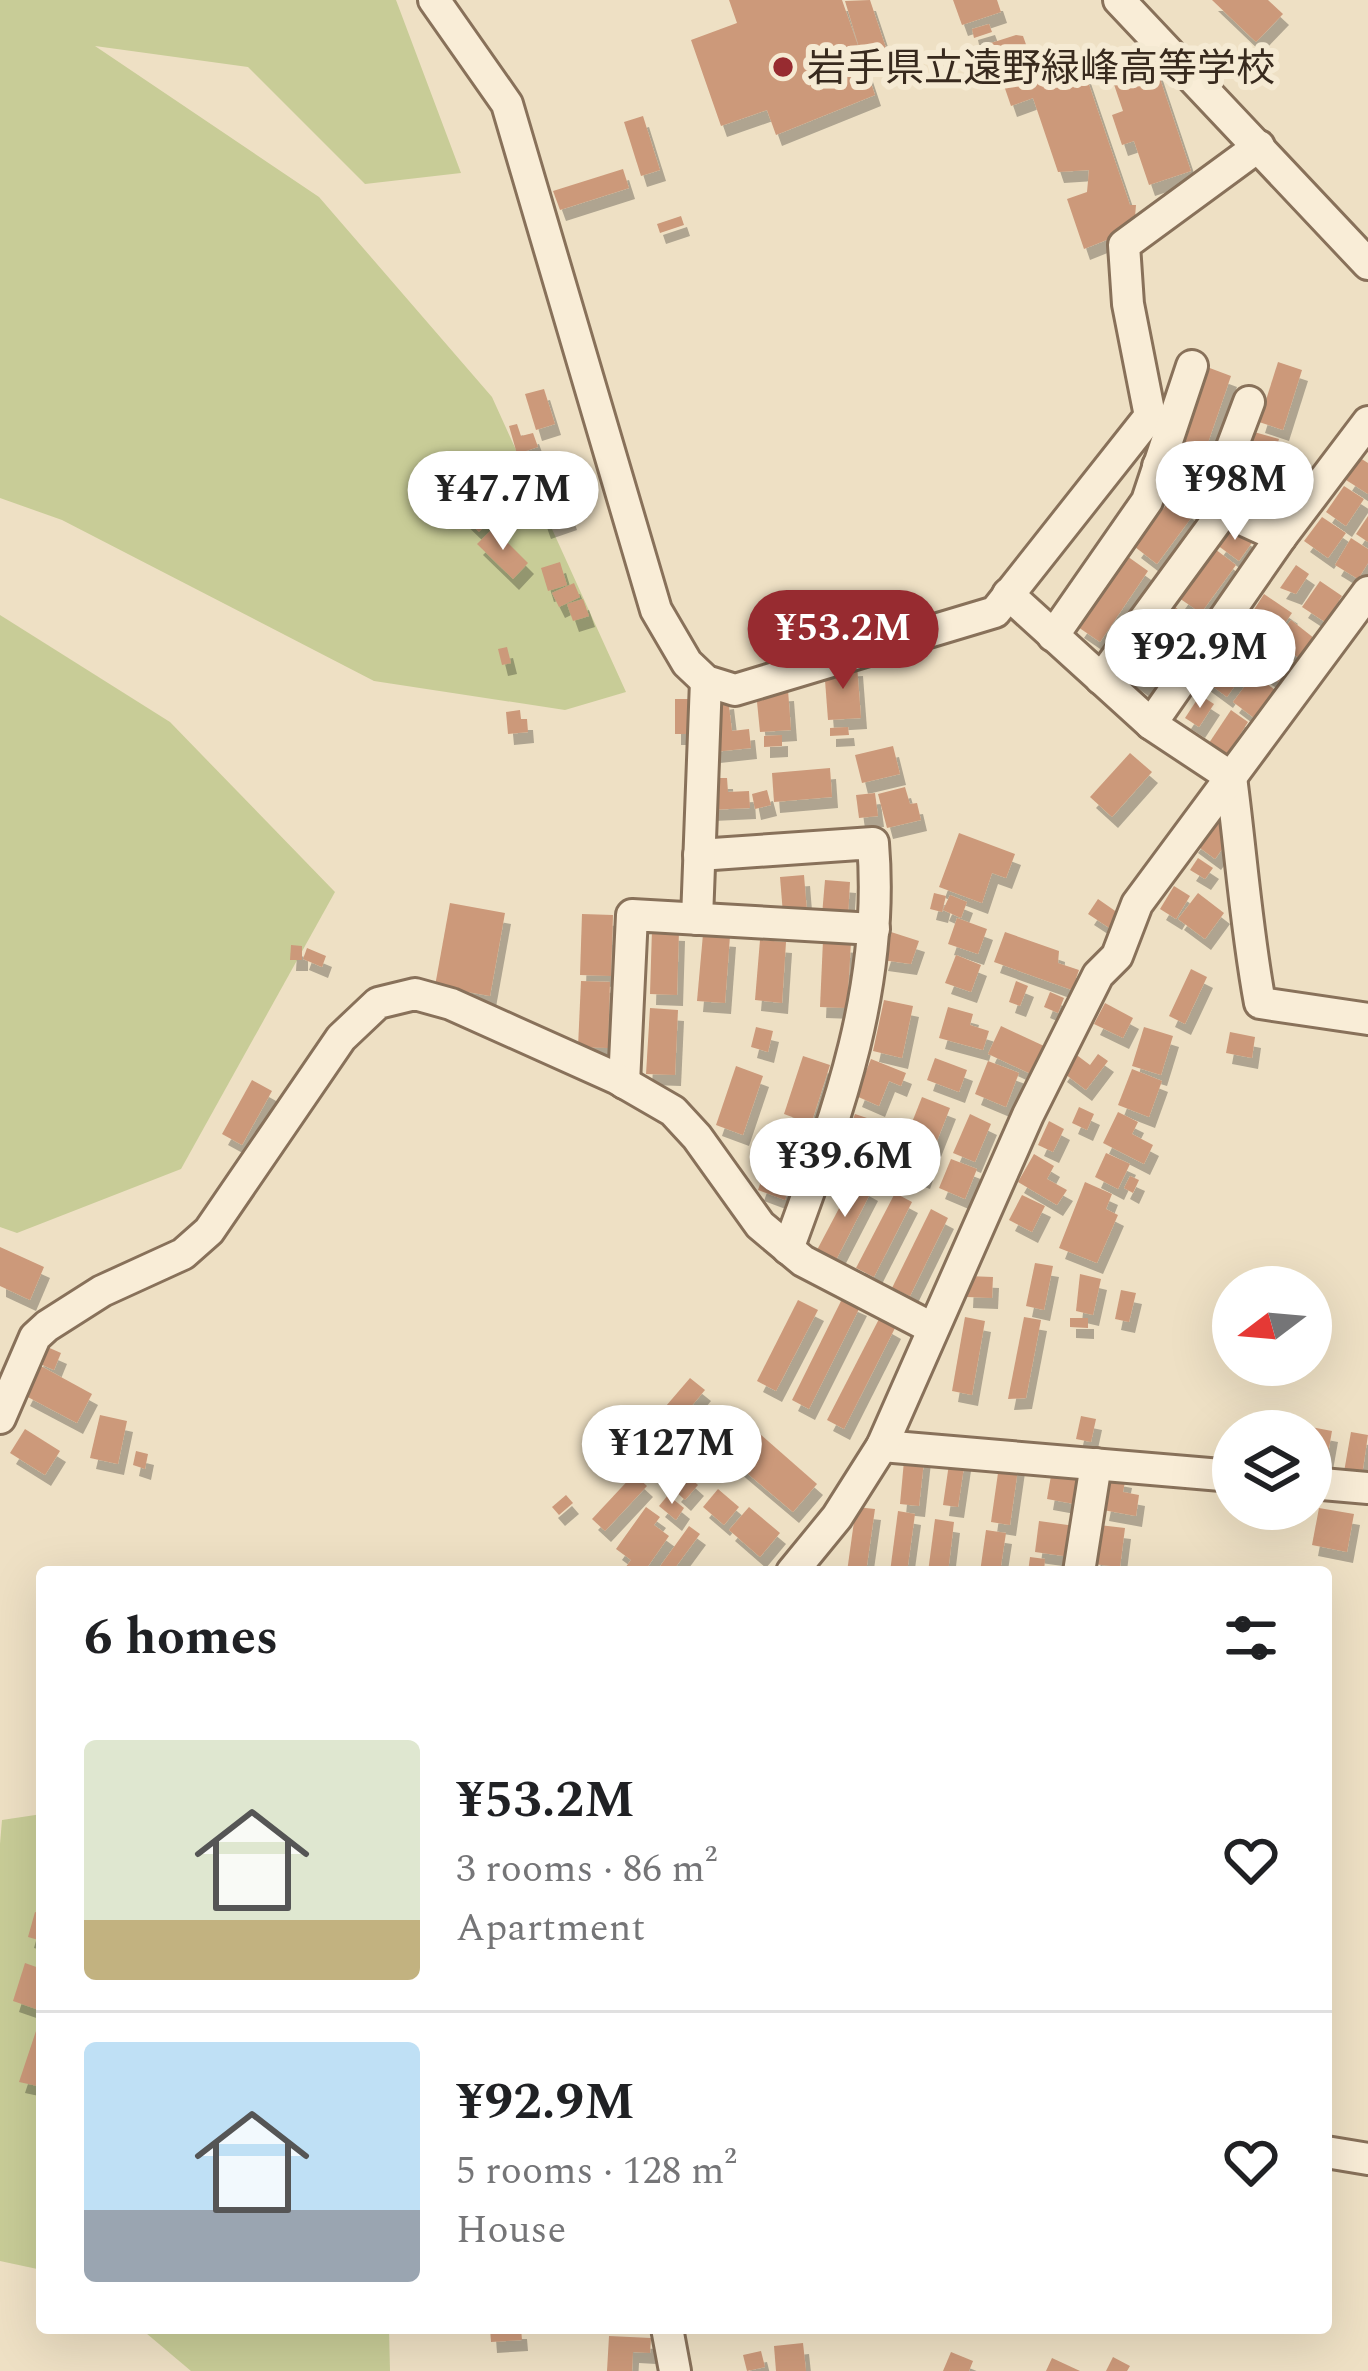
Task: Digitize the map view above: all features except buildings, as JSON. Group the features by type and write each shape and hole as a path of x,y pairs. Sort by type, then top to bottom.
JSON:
{"street":[{"path":"434,0 507,104 656,610 687,663 706,681 734,690 994,612 1150,416 1128,304 1124,245 1259,146"},
{"path":"1119,0 1368,264"},
{"path":"1053,636 1147,501 1192,366"},
{"path":"1101,679 1224,511 1226,463 1249,402"},
{"path":"1151,724 1368,422"},
{"path":"1158,466 1224,511 1281,537"},
{"path":"797,1566 837,1516 882,1446 1028,1115 1098,975 1117,956 1137,904 1368,592"},
{"path":"1008,594 1151,724 1231,777"},
{"path":"697,919 706,681"},
{"path":"1231,777 1247,934 1260,1003 1368,1019"},
{"path":"699,855 873,842 873,962 845,1094 788,1249"},
{"path":"624,1083 632,915 874,929"},
{"path":"0,1418 35,1337 102,1292 182,1254 209,1232 341,1038 378,1003 415,994 451,1004 624,1083 673,1111 760,1226 803,1261 932,1328"},
{"path":"882,1446 1212,1474"},
{"path":"1080,1566 1096,1464"},
{"path":"1332,1485 1368,1488"},
{"path":"1332,2153 1368,2158"},
{"path":"668,2334 675,2371"}],"green space":[{"path":"0,0 396,0 461,173 365,184 248,67 95,46 319,197 492,397 626,692 565,710 374,681 62,520 0,498"},
{"path":"0,615 170,722 335,892 181,1169 17,1233 0,1227"},
{"path":"36,1815 36,2269 0,2261 2,1820"},
{"path":"147,2334 389,2334 390,2371 191,2371"}],"place":[{"name":"岩手県立遠野緑峰高等学校","path":"783,67"}]}
